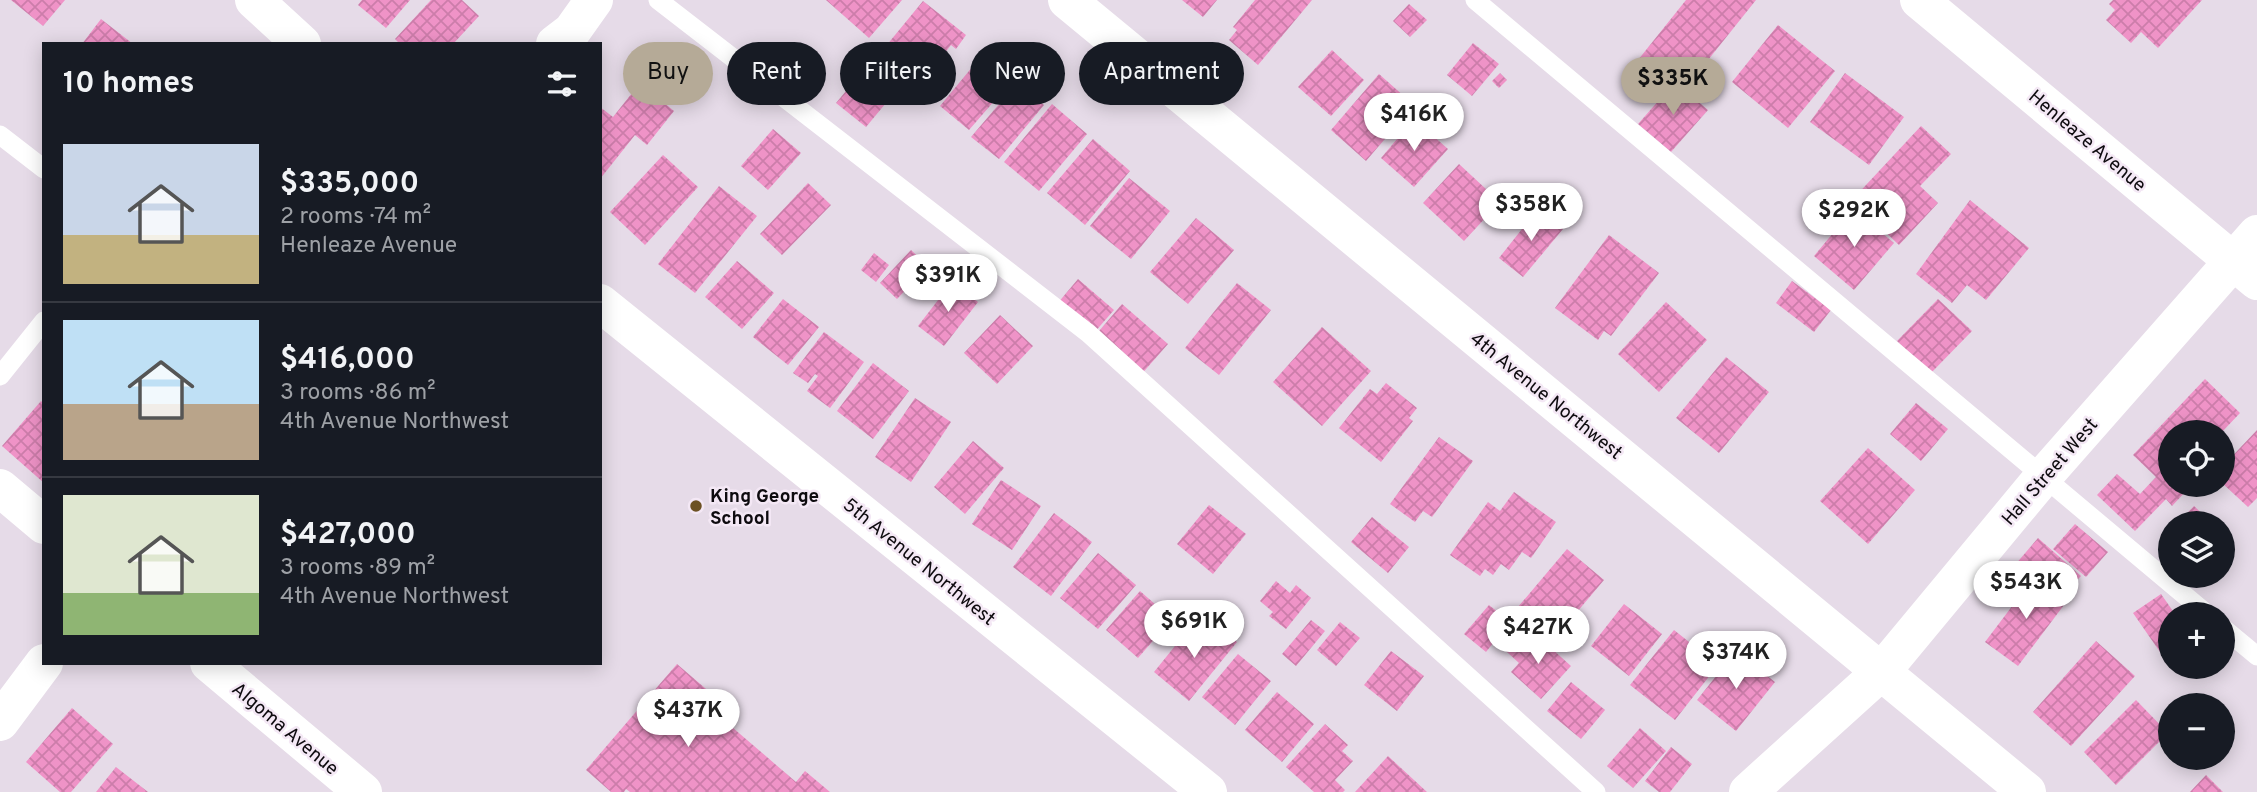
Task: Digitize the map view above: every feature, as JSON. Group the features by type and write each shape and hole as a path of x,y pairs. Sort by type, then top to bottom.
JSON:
{"street":[{"path":"549,42 554,19 566,0"},
{"path":"558,42 572,31 594,0"},
{"name":"4th Avenue Northwest","path":"1067,0 2027,792"},
{"name":"Henleaze Avenue","path":"1919,0 2249,259"},
{"name":"Hall Street West","path":"1748,792 1882,671 2043,477 2249,259"},
{"name":"5th Avenue Northwest","path":"602,305 1208,792"},
{"path":"0,488 42,522"},
{"path":"0,722 43,665"},
{"name":"Algoma Avenue","path":"211,665 363,792"}],"lane":[{"path":"659,0 1088,333 1596,792"},
{"path":"1475,0 2193,602"},
{"path":"0,135 42,167"},
{"path":"0,376 42,324"},
{"path":"2235,638 2257,656"}],"building":[{"path":"11,0 65,0 43,26"},
{"path":"362,0 410,0 386,28 358,5"},
{"path":"431,0 462,0 479,16 455,42 398,42 395,39"},
{"path":"826,0 902,0 869,38"},
{"path":"1182,0 1217,0 1203,17"},
{"path":"1255,0 1312,0 1258,65 1244,53 1244,42 1229,40 1237,30 1233,27"},
{"path":"1686,0 1756,0 1688,85 1676,75 1664,90 1634,65"},
{"path":"2113,0 2202,0 2158,48 2141,32 2131,43 2106,20 2115,10 2109,4"},
{"path":"923,1 966,35 956,49 956,42 889,42"},
{"path":"1409,4 1427,20 1410,37 1393,21"},
{"path":"101,19 130,42 84,42"},
{"path":"1778,25 1835,71 1788,128 1732,82"},
{"path":"1473,43 1499,64 1472,96 1447,75"},
{"path":"1332,50 1364,80 1331,116 1298,87"},
{"path":"970,70 970,105 991,105 969,130 940,106 956,105 956,87"},
{"path":"1500,73 1507,80 1499,88 1492,81"},
{"path":"1845,73 1904,117 1869,165 1810,122"},
{"path":"1379,74 1414,105 1366,161 1331,130"},
{"path":"1675,82 1708,110 1671,152 1638,124"},
{"path":"840,98 840,105 884,105 866,127 836,103"},
{"path":"623,104 667,105 674,111 647,145 635,135 602,176 602,109 613,117"},
{"path":"998,105 1044,105 999,159 971,137"},
{"path":"1051,105 1087,134 1039,191 1004,162"},
{"path":"1414,119 1448,149 1414,187 1381,158"},
{"path":"1921,126 1951,154 1920,186 1938,203 1899,245 1852,200"},
{"path":"773,129 801,153 768,190 741,166"},
{"path":"1093,139 1130,171 1085,225 1047,193"},
{"path":"663,155 698,187 645,245 610,212"},
{"path":"1459,164 1500,202 1464,241 1423,203"},
{"path":"1129,178 1170,211 1131,259 1090,226"},
{"path":"808,183 831,205 782,255 760,234"},
{"path":"719,186 757,216 695,293 658,264"},
{"path":"1970,200 2029,248 1986,300 1967,285 1952,303 1916,274"},
{"path":"1538,209 1563,229 1523,277 1499,258"},
{"path":"1853,209 1894,243 1854,290 1814,256"},
{"path":"1196,218 1234,250 1188,304 1150,272"},
{"path":"1609,235 1659,273 1611,336 1604,331 1598,340 1555,308"},
{"path":"911,250 928,266 897,299 880,283"},
{"path":"874,253 889,265 876,282 861,270"},
{"path":"737,261 774,293 742,329 705,297"},
{"path":"1078,279 1114,310 1093,334 1057,304"},
{"path":"1792,281 1831,310 1814,332 1776,303"},
{"path":"952,282 978,302 944,346 918,326"},
{"path":"1237,283 1271,310 1219,375 1185,348"},
{"path":"783,299 819,327 788,365 753,337"},
{"path":"1938,299 1972,331 1931,373 1897,341"},
{"path":"1666,302 1707,340 1659,392 1618,354"},
{"path":"1122,304 1168,344 1139,377 1094,337"},
{"path":"1000,315 1033,346 997,384 964,353"},
{"path":"1322,327 1371,371 1322,426 1273,382"},
{"path":"824,332 864,362 830,408 807,391 818,376 815,374 808,383 793,373"},
{"path":"1726,357 1769,392 1719,453 1676,418"},
{"path":"873,363 909,391 873,439 837,411"},
{"path":"2205,379 2240,413 2233,420 2166,420"},
{"path":"1386,383 1417,408 1409,418 1413,421 1381,462 1339,428 1370,389 1377,394"},
{"path":"915,398 951,422 911,482 875,457"},
{"path":"41,401 42,481 2,446"},
{"path":"1916,403 1948,429 1921,461 1890,434"},
{"path":"2158,429 2158,497 2180,497 2172,506 2166,499 2135,531 2097,495 2117,474 2140,494 2156,477 2133,455"},
{"path":"2257,430 2257,498 2248,507 2235,495 2235,453"},
{"path":"1439,437 1473,461 1432,517 1423,511 1415,522 1390,504"},
{"path":"973,441 1004,468 965,514 934,487"},
{"path":"1868,448 1915,490 1868,544 1820,501"},
{"path":"1001,480 1041,506 1012,550 972,524"},
{"path":"1514,492 1556,522 1531,558 1522,552 1509,570 1501,564 1493,575 1485,569 1480,576 1450,555 1488,502 1500,511"},
{"path":"1209,505 1246,534 1213,574 1177,544"},
{"path":"1054,513 1092,542 1051,596 1013,567"},
{"path":"1372,517 1409,547 1388,573 1351,542"},
{"path":"2075,524 2108,552 2086,577 2053,549"},
{"path":"2038,538 2081,576 2067,591 2035,563 2012,589 2002,580"},
{"path":"1567,549 1604,580 1555,638 1518,607"},
{"path":"1098,553 1136,585 1098,629 1060,598"},
{"path":"2035,576 2067,601 2018,666 1985,642"},
{"path":"1276,581 1290,593 1296,585 1311,598 1286,629 1269,616 1273,612 1260,601"},
{"path":"1140,591 1172,619 1138,658 1106,630"},
{"path":"2161,594 2167,602 2158,602 2158,649 2133,613"},
{"path":"1624,604 1662,634 1629,676 1591,646"},
{"path":"1489,605 1510,622 1486,652 1464,634"},
{"path":"1311,620 1325,631 1296,666 1282,654"},
{"path":"1340,622 1360,638 1336,666 1317,650"},
{"path":"1192,625 1208,638 1218,627 1237,642 1189,701 1154,672"},
{"path":"1674,630 1718,665 1675,720 1630,685"},
{"path":"1519,638 1532,650 1541,639 1571,666 1541,699 1511,672 1519,663 1506,651"},
{"path":"2096,641 2135,676 2071,746 2033,712"},
{"path":"1391,651 1424,676 1397,711 1364,685"},
{"path":"1736,651 1775,682 1736,731 1697,700"},
{"path":"1238,654 1271,681 1235,725 1202,697"},
{"path":"677,664 720,701 712,710 796,782 805,771 830,792 630,792 626,789 624,792 611,792 586,770"},
{"path":"1571,682 1605,710 1581,739 1547,711"},
{"path":"1277,692 1314,724 1282,762 1245,730"},
{"path":"2136,700 2158,723 2158,743 2116,785 2084,752"},
{"path":"72,708 113,744 71,792 60,792 26,762"},
{"path":"1325,724 1348,745 1342,751 1353,761 1335,780 1345,790 1343,792 1314,792 1286,767"},
{"path":"1640,728 1666,751 1633,788 1607,766"},
{"path":"1671,747 1692,764 1670,792 1659,792 1645,781"},
{"path":"1388,756 1427,792 1355,792"},
{"path":"116,767 148,792 96,792"},
{"path":"2206,775 2223,792 2190,792"}],"place":[{"name":"King George School","path":"696,506"}]}
